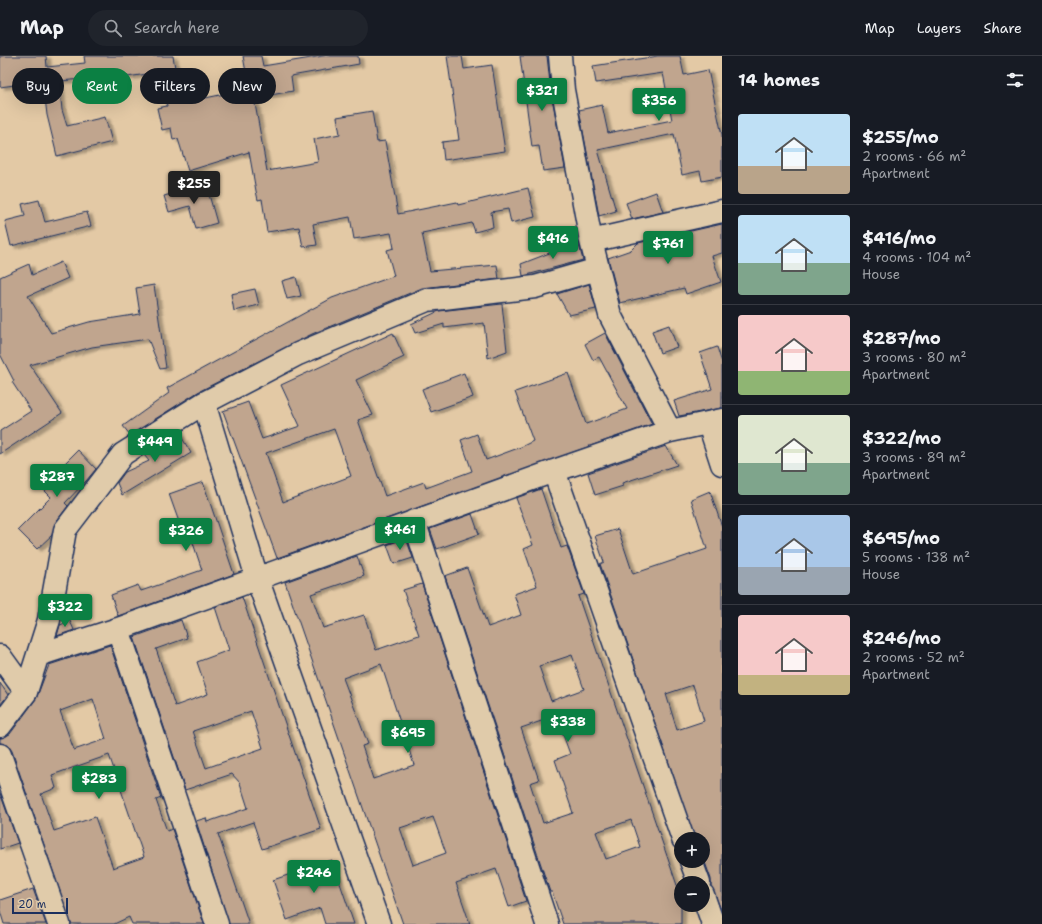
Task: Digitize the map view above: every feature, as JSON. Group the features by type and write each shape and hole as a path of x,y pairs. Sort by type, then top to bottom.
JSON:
{"street":[{"path":"560,56 563,90 591,241 610,315 670,431"},
{"path":"591,241 722,212"},
{"path":"0,726 26,692 49,620 65,530 122,454 204,403 298,354 427,300 535,287 598,269"},
{"path":"204,403 258,578 379,924"},
{"path":"38,655 118,629 414,521 670,431 716,422 722,464"},
{"path":"554,471 681,832"},
{"path":"414,521 548,924"},
{"path":"118,629 217,924"},
{"path":"0,656 26,692"},
{"path":"0,755 59,924"},
{"path":"709,912 713,924"}],"building":[{"path":"0,56 46,56 47,67 85,63 84,56 173,56 175,68 140,68 140,75 132,76 132,68 72,68 72,80 64,81 64,68 12,68 12,85 0,87"},
{"path":"243,56 261,56 263,66 323,56 358,56 359,64 291,76 293,91 276,94 276,68 245,68"},
{"path":"447,56 462,56 464,69 492,65 505,151 444,160 442,142 459,140"},
{"path":"520,56 547,56 551,92 565,168 543,171 539,146 532,147"},
{"path":"658,56 680,56 684,75 708,70 722,135 722,177 702,181 700,171 682,175 674,134 598,150 616,211 599,216 579,110 602,105 608,133 672,120 663,73 596,83 593,66"},
{"path":"218,95 218,104 255,104 267,171 318,162 314,139 340,134 337,117 372,111 377,142 385,141 398,214 457,202 458,205 528,188 535,217 511,223 508,209 491,212 493,227 475,232 472,223 422,233 430,271 497,265 499,279 422,288 312,334 198,392 130,435 123,426 169,393 167,388 332,298 394,276 387,250 394,248 391,233 354,239 350,217 313,224 317,245 303,247 299,227 267,232 262,199 258,200 249,152 188,171 178,139 173,140 171,128 162,130 157,108 167,106 167,104 210,104 210,97"},
{"path":"46,104 61,104 67,126 105,117 112,142 57,156"},
{"path":"206,184 217,223 196,229 190,206 169,212 164,196"},
{"path":"656,192 663,212 632,219 626,203"},
{"path":"39,200 45,222 87,212 91,226 11,246 5,221 25,216 22,204"},
{"path":"722,224 722,253 712,256 721,282 686,294 684,288 620,303 608,258 631,250 638,243"},
{"path":"578,242 583,260 523,276 521,264"},
{"path":"61,262 68,278 28,296 51,333 89,322 140,314 136,288 154,285 166,368 160,369 148,339 92,347 30,365 62,413 0,454 0,431 31,411 12,382 14,381 0,354 0,277 29,264 32,275"},
{"path":"296,277 301,296 287,299 282,281"},
{"path":"589,284 596,309 569,315 557,294"},
{"path":"255,289 259,305 234,311 231,294"},
{"path":"502,304 507,351 488,358 484,323 444,328 444,324 415,333 411,324 439,311"},
{"path":"669,325 677,347 660,353 652,331"},
{"path":"393,333 404,357 356,380 373,415 358,420 385,496 424,482 426,488 472,471 461,440 477,434 486,460 533,441 515,392 568,373 586,424 627,409 599,357 593,360 585,344 605,333 652,424 277,558 223,411 248,402 262,439 300,426 281,385","holes":["334,429 351,476 283,502 266,453"]},
{"path":"717,347 722,363 722,408 679,416 674,401 712,389 700,353"},
{"path":"464,373 473,397 431,412 422,389"},
{"path":"179,433 191,453 122,495 117,483 125,472 149,461 144,455"},
{"path":"666,446 677,465 622,483 623,486 595,495 588,473"},
{"path":"78,450 96,469 65,503 68,506 55,523 52,535 37,549 18,530 51,497 41,487"},
{"path":"203,482 234,574 118,616 111,595 138,585 141,591 202,570 190,534 184,536 169,494"},
{"path":"541,489 561,548 567,546 584,594 578,596 674,877 674,912 681,912 681,924 563,924 552,892 550,892 445,576 467,568 488,627 521,615 514,594 537,586 524,549 533,545 516,498","holes":["572,655 584,689 551,701 539,666","556,716 570,754 555,760 573,813 543,823 530,783 539,780 521,728","631,820 640,847 606,859 596,832"]},
{"path":"710,491 722,527 722,912 711,886 711,879 707,868 710,868 710,832 693,832 600,564 604,562 595,536 618,529 633,574 707,549 691,499","holes":["693,685 704,721 677,730 666,694"]},
{"path":"472,514 479,534 437,549 430,529"},
{"path":"406,538 413,558 394,564 387,545"},
{"path":"357,556 364,576 311,594 323,628 364,615 376,650 419,635 403,590 422,584 526,901 509,907 496,869 456,883 470,924 403,924 285,582","holes":["381,664 414,765 373,779 362,746 368,744 343,678","433,817 446,853 413,865 400,828"]},
{"path":"242,597 321,829 262,849 253,822 218,834 249,924 229,924 196,821 206,818 207,822 248,808 240,783 232,774 185,790 134,637 181,620 187,638 156,649 175,706 208,694 197,662 229,650 215,607","holes":["251,711 263,748 206,768 193,731"]},
{"path":"70,621 74,630 57,636 60,625"},
{"path":"110,645 161,798 156,800 167,831 172,829 204,924 132,924 129,917 114,924 71,924 12,751 8,745 0,743 0,738 10,734 36,699 49,665","holes":["93,699 106,739 74,750 60,711","109,755 144,857 113,868 95,817 54,831 41,794 56,788 52,775"]},
{"path":"0,683 8,695 0,705"},
{"path":"0,793 18,843 0,849"},
{"path":"332,860 354,924 325,924 320,908 287,920 273,880"},
{"path":"33,889 46,924 4,924 0,911 0,900"}]}
